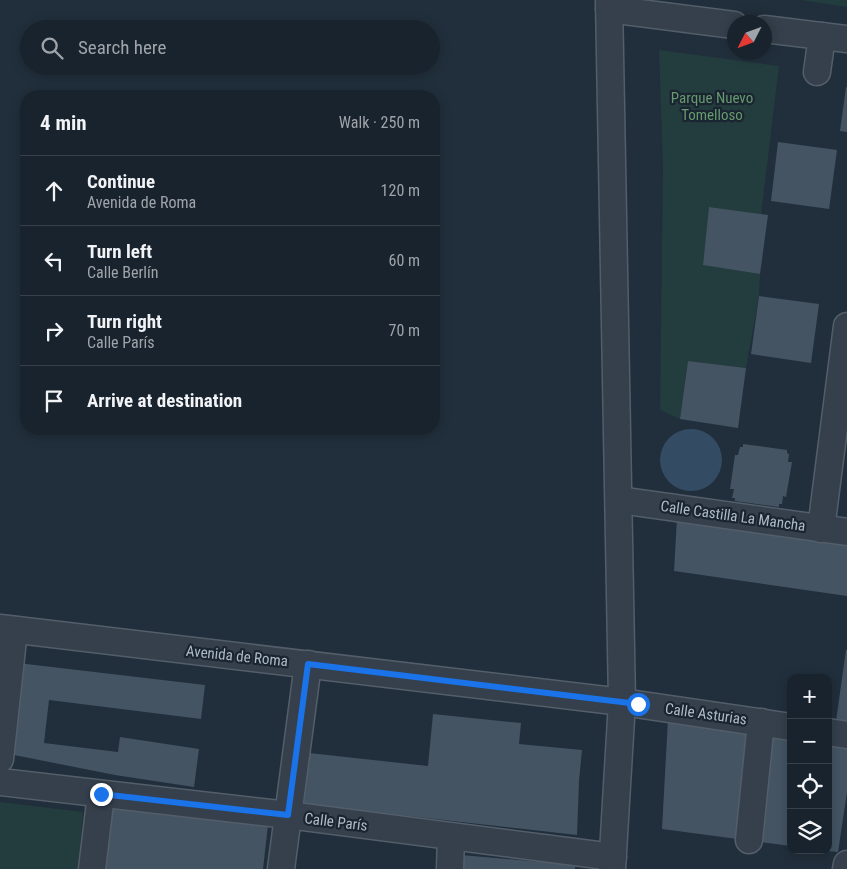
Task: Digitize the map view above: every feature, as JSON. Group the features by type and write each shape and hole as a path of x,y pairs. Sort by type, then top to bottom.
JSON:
{"street":[{"path":"612,863 622,702 609,4 727,24"},
{"path":"772,30 834,38 817,72"},
{"path":"821,529 847,326"},
{"name":"Calle Castilla La Mancha","path":"619,500 847,532"},
{"path":"0,759 7,629"},
{"name":"Avenida de Roma","path":"7,629 622,702"},
{"path":"281,869 308,664"},
{"name":"Calle Asturias","path":"622,702 787,726"},
{"path":"749,840 761,722"},
{"path":"832,733 847,735"},
{"name":"Calle París","path":"0,782 288,815 451,837 612,863"},
{"path":"92,869 101,794"},
{"path":"450,869 451,837"},
{"path":"846,869 847,864"}],"green space":[{"path":"801,0 847,0 847,7"},
{"name":"Parque Nuevo Tomelloso","path":"659,50 779,66 761,215 710,207 703,264 760,274 759,296 746,368 688,361 680,419 660,410 663,166"},
{"path":"0,802 83,812 78,869 0,869"}],"water":[{"path":"691,429 703,431 713,438 720,448 722,460 720,472 713,482 703,489 691,491 679,489 669,482 662,472 660,460 662,448 669,438 679,431"}],"building":[{"path":"847,87 847,132 840,131"},
{"path":"778,142 837,150 829,209 771,201"},
{"path":"709,207 768,215 760,274 703,265"},
{"path":"759,296 819,304 811,363 751,354"},
{"path":"688,361 746,368 738,428 680,419"},
{"path":"743,444 787,450 789,454 788,462 792,462 786,497 783,496 782,504 779,504 779,507 735,501 735,498 732,498 734,489 730,489 735,455 738,455"},
{"path":"677,518 847,542 847,596 674,571"},
{"path":"847,650 847,723 836,721"},
{"path":"18,663 205,685 201,719 49,700 44,743 118,752 120,737 199,749 194,787 115,775 9,754"},
{"path":"433,714 521,723 519,744 582,750 577,835 303,804 309,753 428,766"},
{"path":"668,719 787,734 787,845 662,829"},
{"path":"832,740 847,742 847,792 838,852 832,851"},
{"path":"108,805 268,825 263,869 100,869"},
{"path":"461,855 575,865 575,869 460,869"}],"route":[{"path":"101,794 288,815 308,664 638,704"}]}
